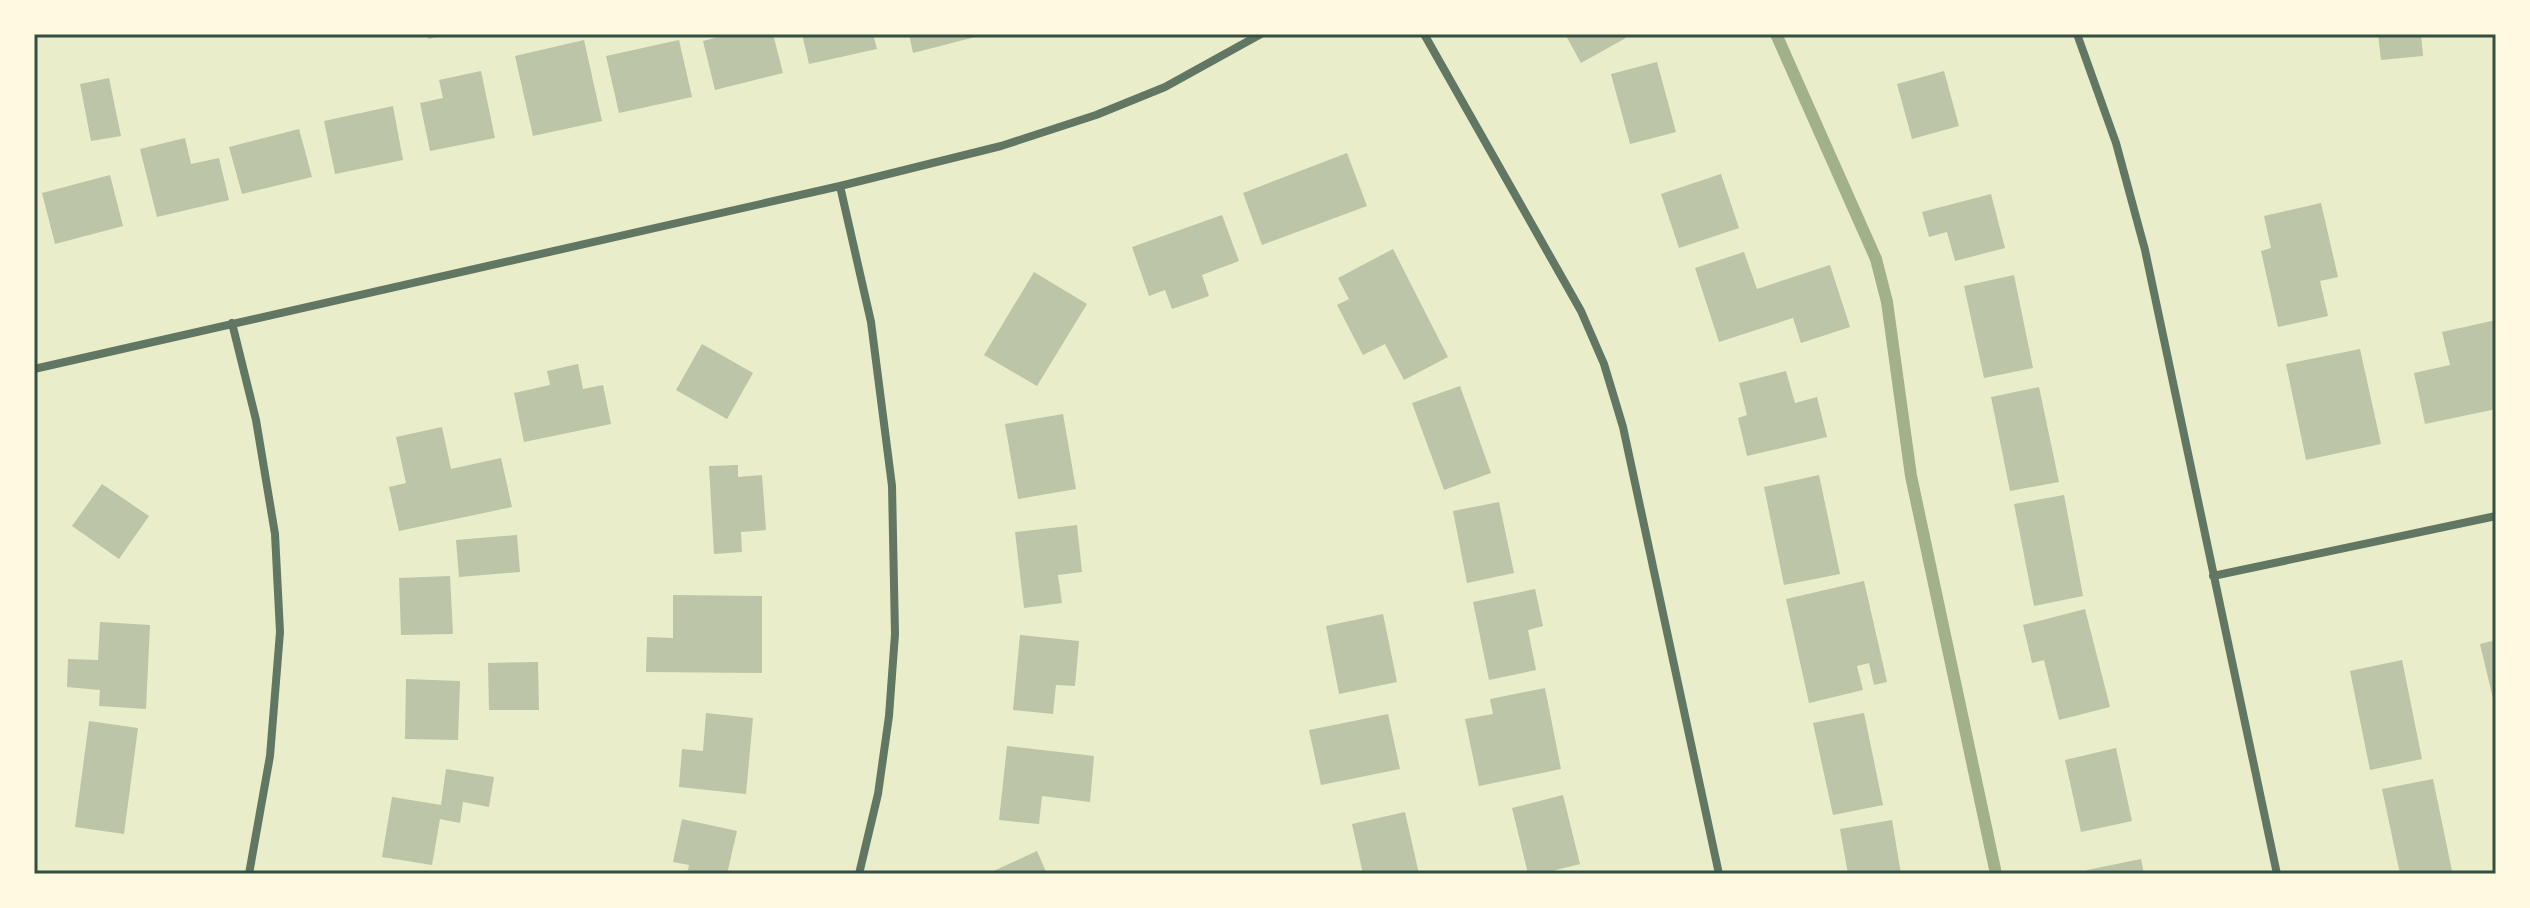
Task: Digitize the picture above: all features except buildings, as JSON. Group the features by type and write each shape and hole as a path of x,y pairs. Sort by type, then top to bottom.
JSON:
{"street":[{"path":"34,369 840,186 1001,146 1096,115 1165,87 1261,34"},
{"path":"1424,34 1581,311 1604,364 1623,427 1719,874"},
{"path":"2077,34 2116,143 2145,250 2277,874"},
{"path":"840,186 871,322 892,486 895,634 889,716 878,794 859,874"},
{"path":"232,323 256,420 275,534 280,632 270,756 249,874"},
{"path":"2213,576 2496,516"}],"waterway":[{"path":"1776,34 1876,259 1887,302 1911,476 1996,874"}]}
